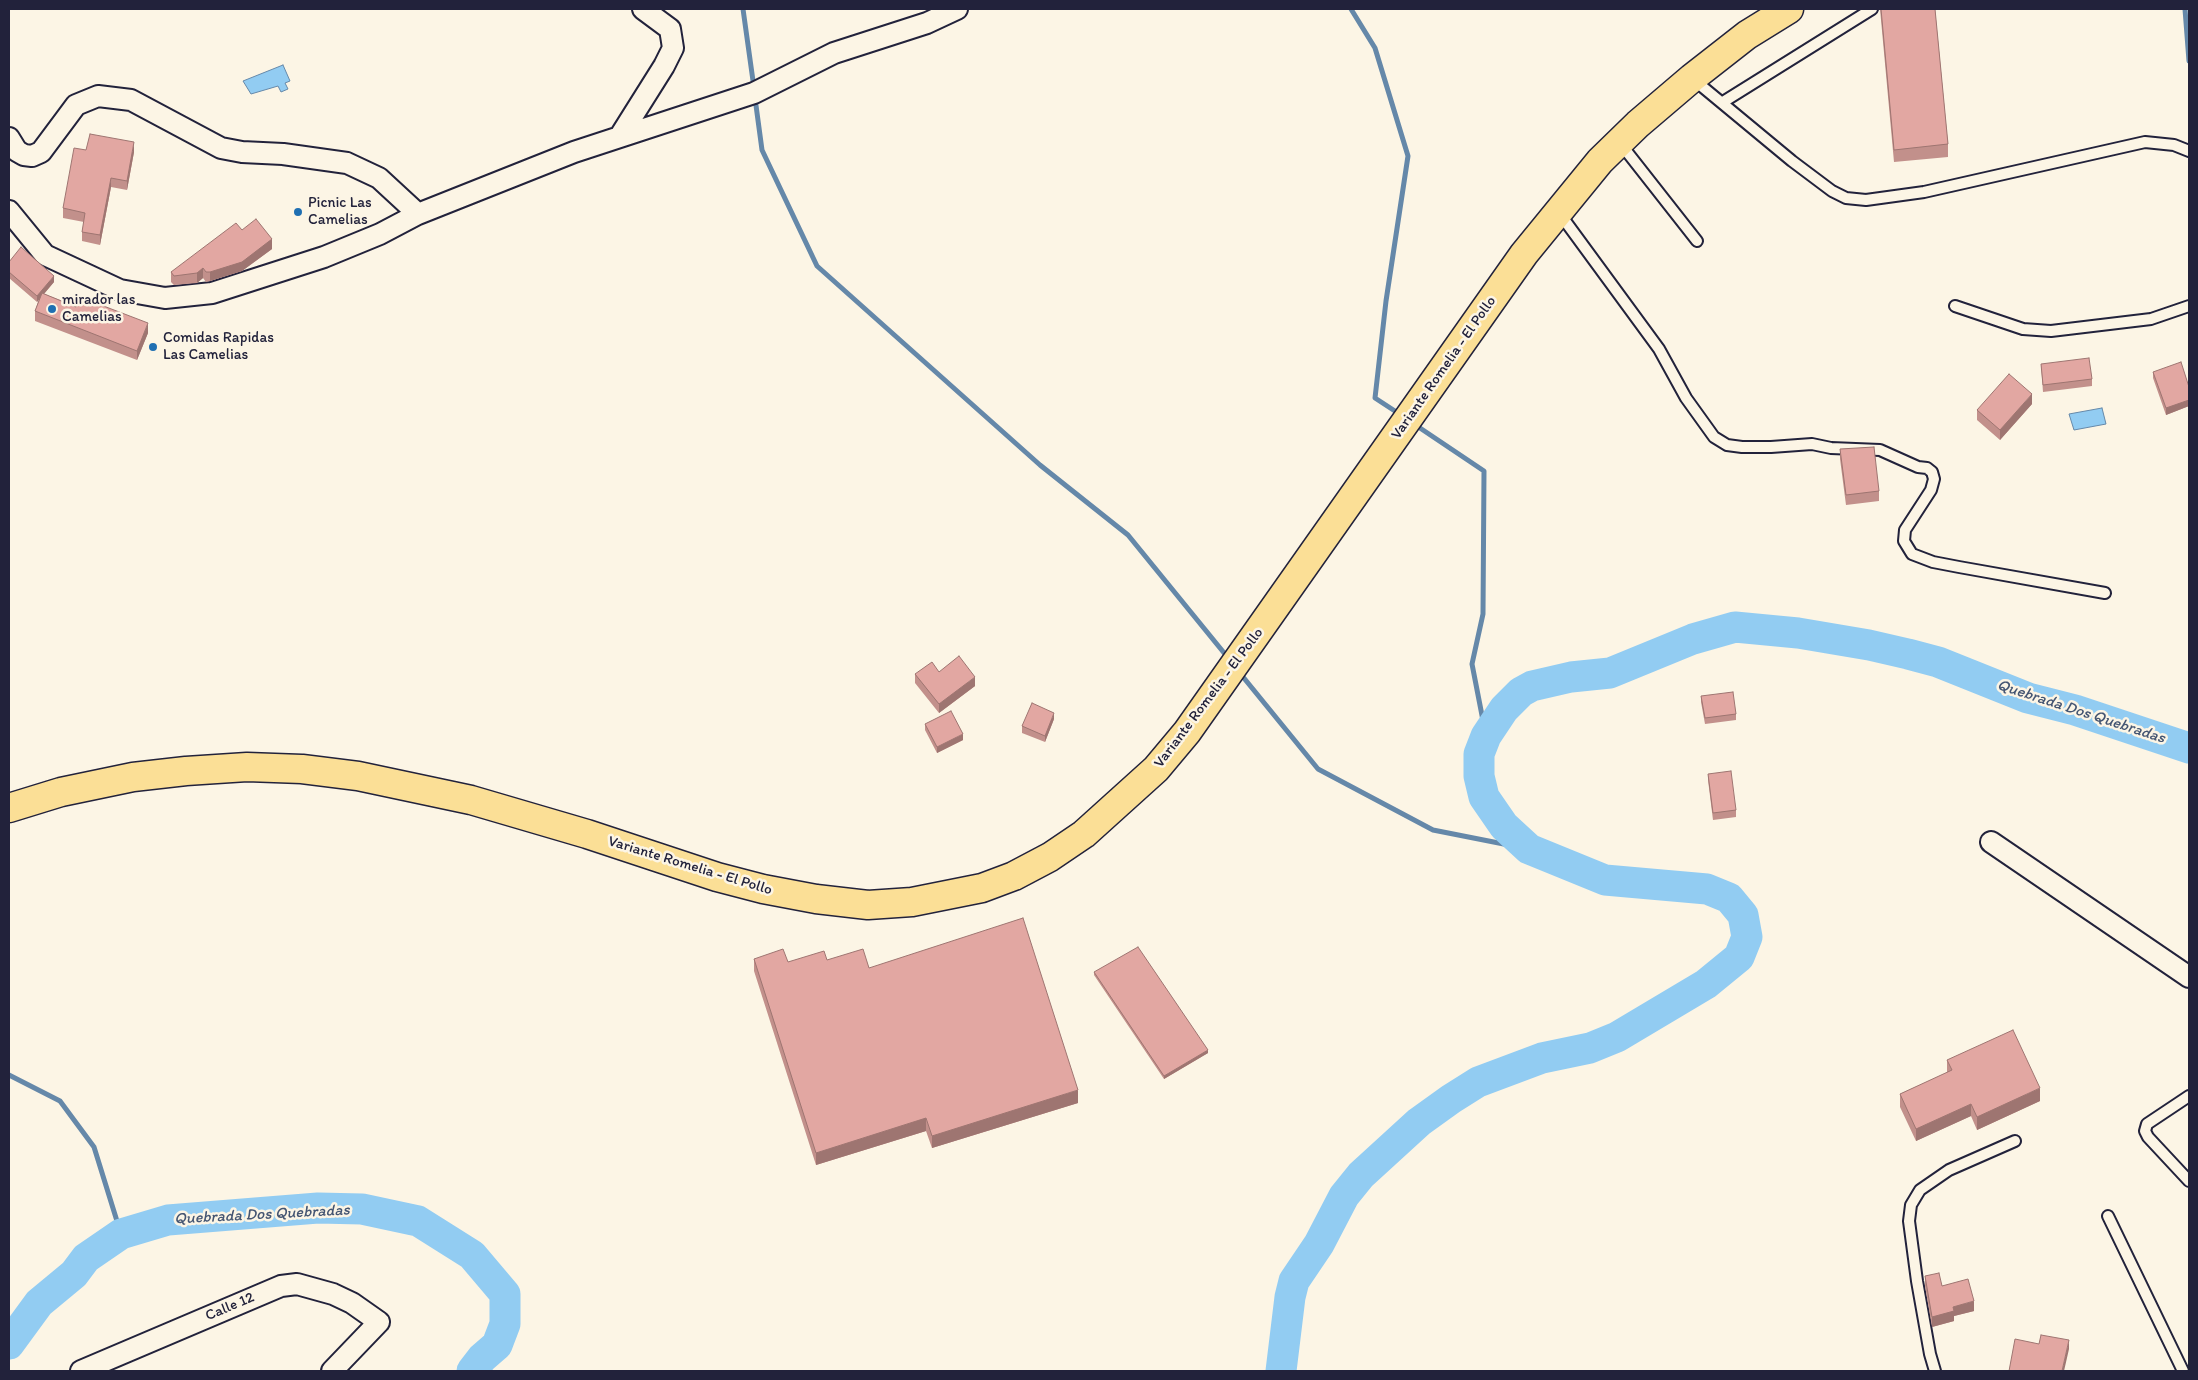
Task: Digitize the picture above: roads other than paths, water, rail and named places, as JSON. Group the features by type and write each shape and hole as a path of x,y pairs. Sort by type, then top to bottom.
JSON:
{"highway":[{"name":"Variante Romelia - El Pollo","path":"9,808 61,792 133,777 186,770 248,767 302,769 358,776 471,800 587,834 681,866 763,889 816,899 868,905 912,902 982,888 1014,876 1050,857 1084,834 1156,769 1202,712 1524,254 1600,161 1692,78 1747,36 1789,9"}],"street":[{"path":"620,136 664,66 673,48 670,29 643,9"},
{"path":"9,211 45,255 120,290 165,298 212,294 314,260 380,234 418,214 574,152 754,93 834,53 927,23 957,9"},
{"path":"9,138 17,151 24,155 32,156 41,152 76,105 98,96 131,100 221,148 347,163 379,178 418,214"},
{"path":"1991,842 2189,977"},
{"name":"Calle 12","path":"81,1371 281,1286 297,1284 333,1294 352,1303 379,1322 332,1371"}],"lane":[{"path":"1723,102 1872,9"},
{"path":"1692,78 1792,161 1832,191 1846,198 1866,200 1924,192 2145,142 2174,145 2189,151"},
{"path":"1620,142 1697,241"},
{"path":"1558,211 1659,349 1686,398 1714,437 1727,444 1742,446 1771,447 1812,444 1831,448 1880,450 1918,467 1927,468 1932,472 1934,479 1931,490 1905,530 1904,541 1912,554 1933,562 2105,593"},
{"path":"1955,306 2023,329 2050,331 2151,319 2189,306"},
{"path":"2189,1096 2147,1124 2145,1131 2148,1137 2189,1181"},
{"path":"1935,1371 1930,1354 1917,1281 1909,1221 1911,1205 1920,1190 1949,1170 2015,1141"},
{"path":"2108,1216 2183,1371"}],"water":[{"path":"283,65 290,81 285,83 288,89 281,92 278,86 251,94 243,81"},
{"path":"2102,408 2106,424 2074,430 2069,414"}],"waterway":[{"path":"743,9 754,88"},
{"path":"1351,9 1375,48 1408,156 1386,301 1375,398 1401,415"},
{"path":"2185,9 2189,61"},
{"path":"755,98 762,150 817,266 1040,465 1128,535 1229,659"},
{"path":"1414,424 1484,471 1483,614 1472,664 1486,736"},
{"name":"Quebrada Dos Quebradas","path":"1281,1371 1290,1297 1294,1281 1319,1244 1344,1196 1361,1175 1419,1122 1478,1082 1542,1058 1590,1048 1617,1037 1706,984 1739,957 1747,937 1743,915 1729,898 1707,889 1605,880 1529,849 1504,826 1484,797 1479,776 1479,754 1486,736 1504,709 1521,692 1532,686 1571,677 1610,673 1693,639 1735,627 1798,633 1869,645 1908,654 1938,662 2028,698 2075,710 2189,748"},
{"path":"1239,672 1318,769 1433,830 1529,849"},
{"path":"9,1075 60,1101 94,1147 121,1234"},
{"name":"Quebrada Dos Quebradas","path":"9,1344 39,1303 74,1274 86,1258 121,1234 168,1220 318,1208 362,1209 418,1221 472,1255 505,1294 505,1324 497,1345 482,1358 472,1371"}],"place":[{"name":"Picnic Las Camelias","path":"298,212"},
{"name":"mirador las Camelias","path":"52,309"},
{"name":"Comidas Rapidas Las Camelias","path":"153,347"}]}
